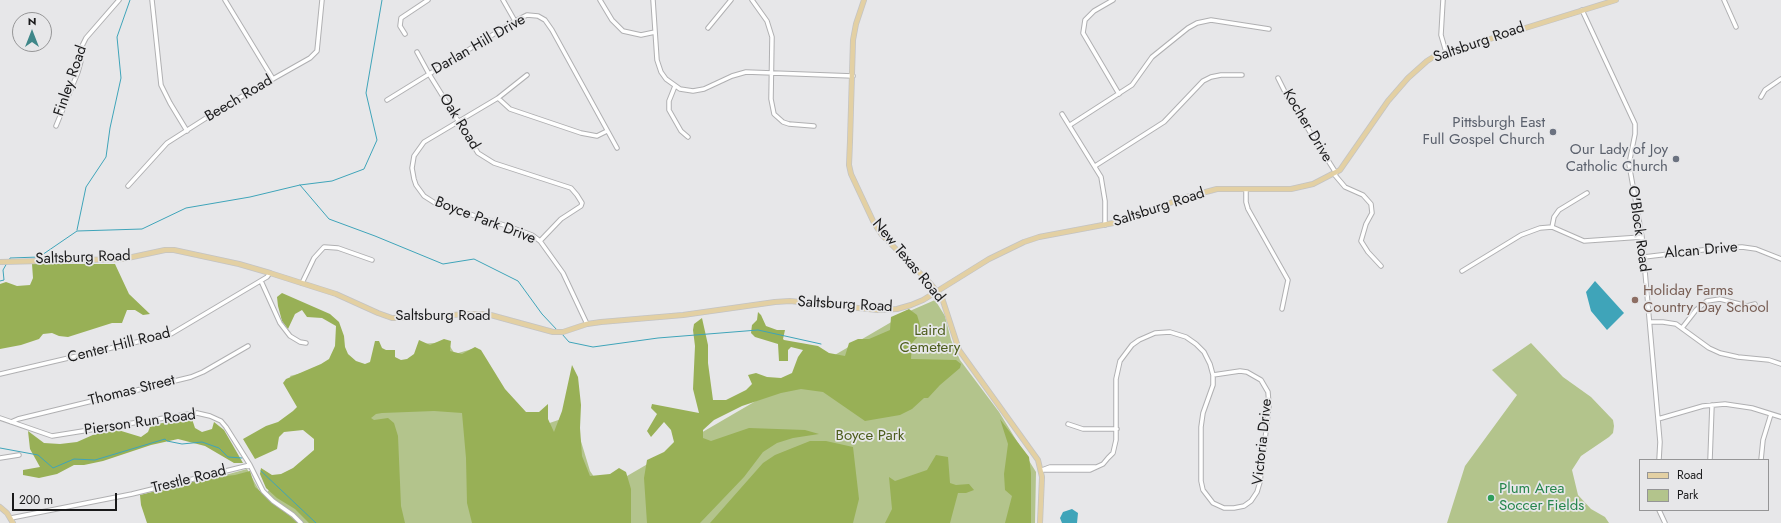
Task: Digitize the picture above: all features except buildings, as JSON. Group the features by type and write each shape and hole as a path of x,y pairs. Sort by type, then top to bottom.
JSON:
{"main road":[{"name":"New Texas Road","path":"864,0 854,34 850,165 854,180 874,223 882,235 937,291 945,303 959,350 1032,451 1042,470 1040,523"},
{"name":"Saltsburg Road","path":"3,262 123,259 164,250 174,250 239,264 270,273 336,294 378,314 392,318 487,314 510,319 542,330 556,333 587,324 683,315 790,301 878,310 897,308 911,305 937,291 1014,245 1039,237 1130,219 1183,198 1217,189 1283,189 1301,188 1313,184 1335,174 1344,165 1383,107 1408,78 1426,61 1446,52 1616,0"},
{"path":"0,507 12,520"}],"street":[{"name":"Finley Road","path":"56,126 78,72 81,61 82,46 86,38 118,0"},
{"path":"152,0 161,84 170,103 187,131"},
{"path":"225,0 273,79"},
{"name":"Beech Road","path":"128,186 162,147 225,106 310,58 316,51 322,0"},
{"path":"405,34 400,26 401,18 428,0"},
{"path":"503,0 515,21"},
{"path":"600,0 612,20 623,31 641,34 655,32"},
{"path":"653,0 657,60 661,72 666,79 675,86 686,90 698,90 738,73 772,72 853,76"},
{"path":"708,28 732,0"},
{"path":"752,0 767,21 773,42 771,105 774,114 783,122 789,124 814,126"},
{"path":"1113,0 1094,11 1085,20 1083,33 1119,94"},
{"path":"1443,0 1441,35 1446,52"},
{"path":"1724,0 1736,27"},
{"name":"O'Block Road","path":"1582,10 1635,124 1635,134 1629,164 1642,237 1658,419 1659,459"},
{"name":"Darlan Hill Drive","path":"387,100 515,21 527,15 538,16 545,20 617,148"},
{"path":"1070,125 1119,94 1136,80 1152,57 1188,28 1197,23 1211,20 1269,28"},
{"name":"Oak Road","path":"417,52 470,143 483,158 507,168 571,188 582,203 581,206 561,219 540,241"},
{"path":"1095,166 1164,122 1203,81 1211,76 1221,74 1242,75"},
{"name":"Boyce Park Drive","path":"527,75 498,98 424,142 417,152 412,168 416,185 424,196 435,203 510,227 532,235 540,241 563,273 587,324"},
{"name":"Kocher Drive","path":"1278,78 1286,94 1335,174 1345,187 1363,195 1371,204 1372,214 1366,224 1361,241 1368,252 1381,266"},
{"path":"1761,98 1765,90 1781,79"},
{"path":"675,86 669,101 669,110 681,131 688,137"},
{"path":"498,98 510,109 581,133 597,136 607,131"},
{"path":"1062,114 1095,166 1104,187 1105,225"},
{"path":"1246,188 1246,202 1248,209 1288,280 1282,308"},
{"path":"1552,227 1554,217 1559,210 1587,193"},
{"path":"1462,271 1527,232 1552,227 1584,241 1642,237"},
{"path":"302,284 314,258 324,246 338,248 372,260"},
{"name":"Alcan Drive","path":"1644,257 1719,248 1742,247 1768,252 1781,259"},
{"name":"Center Hill Road","path":"0,374 171,334 261,281 270,273"},
{"path":"261,281 280,324 295,340 306,342"},
{"path":"1682,328 1698,308 1708,301 1720,299 1747,306 1755,304"},
{"path":"1650,322 1668,322 1682,328 1703,344 1720,353 1738,357 1769,360 1781,364"},
{"path":"1042,470 1050,467 1096,467 1102,464 1113,452 1117,429 1116,379 1118,367 1125,353 1139,340 1154,333 1164,332 1176,334 1186,338 1196,344 1204,352 1210,364 1213,375"},
{"name":"Thomas Street","path":"11,422 25,417 191,377 248,346"},
{"name":"Victoria Drive","path":"1240,371 1255,375 1266,387 1269,399 1260,482 1257,492 1251,501 1244,506 1234,508 1224,508 1213,503 1203,490 1201,481 1201,427 1203,413 1213,385 1213,375 1240,371"},
{"path":"1658,419 1712,405 1737,404 1781,417"},
{"path":"1710,459 1712,405"},
{"name":"Pierson Run Road","path":"0,418 52,436 189,414 203,414 216,418 226,427 250,465 263,491 293,514 302,523"},
{"path":"1761,459 1763,440 1771,414"},
{"path":"1068,424 1083,429 1117,429"},
{"path":"0,458 19,455"},
{"name":"Trestle Road","path":"12,520 132,494 250,465"},
{"path":"1659,511 1665,523"}],"green space":[{"path":"32,264 115,264 129,294 150,314 143,315 135,310 127,310 122,323 112,323 68,337 59,336 52,333 43,334 39,339 21,345 0,349 0,284 6,282 17,286 30,285 33,278"},
{"path":"282,293 330,314 339,322 348,354 356,361 365,364 370,362 375,341 379,341 382,348 386,350 395,350 395,357 401,360 407,359 414,354 419,340 430,345 444,339 451,341 450,351 462,354 475,347 481,350 505,389 526,412 539,412 548,404 548,419 554,432 562,411 572,365 578,377 581,405 580,428 582,456 590,476 610,474 619,468 626,472 631,489 631,523 472,523 467,503 466,458 462,413 434,411 382,413 376,414 371,418 374,420 388,418 394,423 398,436 401,506 405,523 309,523 295,509 277,498 266,488 260,474 261,468 272,475 281,474 293,468 314,450 314,439 303,430 284,432 279,437 277,449 255,459 243,439 266,426 278,422 297,407 283,383 286,379 329,359 335,346 336,326 322,318 307,317 302,310 295,314 288,329 282,321 278,306 277,297"},
{"name":"Boyce Park","path":"935,300 945,316 951,340 960,360 999,412 1036,472 1035,523 156,523 146,497 247,469 263,497 269,490 325,445 290,376 330,366 423,365 421,344 447,342 455,354 472,349 529,430 573,415 590,471 603,490 912,310"},
{"path":"909,309 917,315 921,328 919,335 912,343 911,359 956,360 961,364 960,368 940,385 928,398 924,398 912,409 900,415 865,421 823,392 801,389 781,393 742,406 714,420 703,430 703,438 711,441 749,428 805,430 819,434 793,438 777,443 763,452 744,477 700,523 647,523 644,478 647,460 664,452 674,442 671,430 664,422 651,437 647,431 657,414 651,408 652,404 699,413 693,389 695,346 693,330 694,324 702,318 708,345 708,363 713,400 726,400 746,390 752,384 748,375 756,373 767,377 781,378 792,373 798,357 803,350 791,347 788,350 788,361 779,361 778,344 755,337 751,333 752,325 757,320 758,312 766,326 777,330 785,330 784,340 818,346 829,353 845,356 849,343 858,339 869,339 890,330 891,317"},
{"path":"1531,343 1563,377 1591,397 1613,420 1613,433 1581,456 1572,470 1578,495 1591,509 1605,517 1609,523 1447,523 1465,466 1517,395 1492,370"},
{"path":"192,419 195,428 202,432 212,429 214,422 224,430 243,463 234,463 205,446 178,439 151,445 103,461 84,465 74,465 57,474 39,478 23,475 23,470 40,467 30,449 28,431 44,443 60,444 77,442 95,434 118,430 141,437 148,432 150,427 156,424"},
{"path":"1000,419 1029,457 1031,473 1031,523 1005,523 1012,496 1005,490 1004,474 1008,444"},
{"path":"810,441 826,441 853,447 859,499 853,523 710,523 763,463 775,455"},
{"path":"936,455 948,457 950,483 956,485 969,484 974,490 966,493 958,493 950,523 885,523 892,509 889,477 895,481 927,470"},
{"path":"250,471 255,487 298,523 147,523 141,505 140,495 208,478 235,475"}],"water":[{"path":"1595,281 1624,313 1607,330 1591,311 1586,292"},
{"path":"1072,509 1078,513 1077,523 1062,523 1060,518 1063,512"}],"waterway":[{"path":"77,230 86,187 106,157 110,128 121,78 117,37 130,0"},
{"path":"9,261 10,258 39,257 77,231 142,229 186,208 250,197 300,185 332,181 364,169 377,140 366,93 382,0"},
{"path":"300,185 329,219 443,264 474,259 518,281 542,314 558,331"},
{"path":"0,281 4,280 3,270 7,263"},
{"path":"562,334 569,342 593,347 658,338 758,330 821,344"},
{"path":"0,448 38,455 53,468 74,459 95,460 165,439 167,441 182,444 202,442 219,448 228,457 242,458"},
{"path":"261,471 316,523"}],"place":[{"name":"Pittsburgh East Full Gospel Church","path":"1553,132"},
{"name":"Our Lady of Joy Catholic Church","path":"1676,159"},
{"name":"Holiday Farms Country Day School","path":"1635,300"},
{"name":"Plum Area Soccer Fields","path":"1491,498"}],"park label":[{"name":"Laird Cemetery","path":"930,340"}]}
